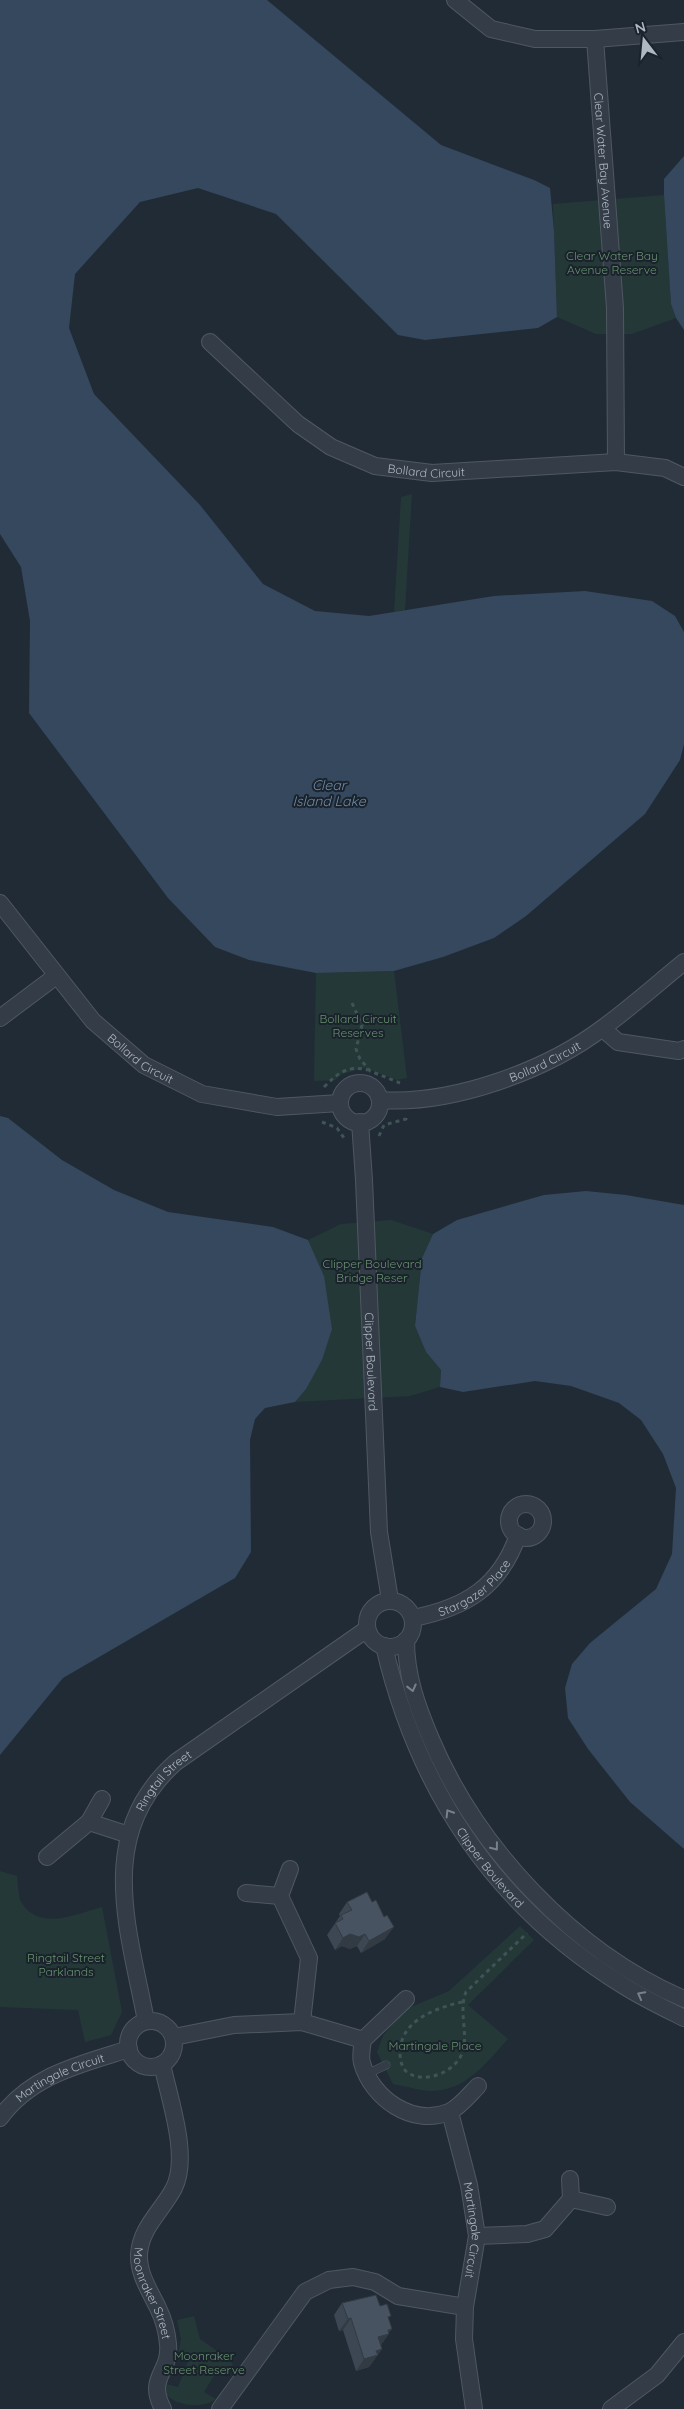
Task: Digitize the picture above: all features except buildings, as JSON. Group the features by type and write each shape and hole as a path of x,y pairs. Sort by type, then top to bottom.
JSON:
{"street":[{"path":"455,0 491,29 535,38 595,40 684,32"},
{"name":"Clear Water Bay Avenue","path":"595,40 615,308 616,462"},
{"name":"Bollard Circuit","path":"210,342 298,424 331,447 375,466 432,473 616,462 665,468 684,477"},
{"name":"Bollard Circuit","path":"0,903 93,1021 144,1065 202,1094 277,1107 340,1103"},
{"name":"Bollard Circuit","path":"380,1100 453,1096 533,1069 603,1029 684,962"},
{"path":"0,1018 56,976"},
{"path":"603,1029 618,1042 679,1051 684,1049"},
{"path":"359,1083 375,1089 380,1100 377,1113 372,1118 360,1122 349,1119 344,1114 340,1103 344,1092 359,1083"},
{"name":"Clipper Boulevard","path":"360,1122 379,1532 390,1600"},
{"name":"Stargazer Place","path":"413,1618 436,1614 466,1602 479,1592 502,1569 518,1535"},
{"path":"390,1600 406,1607 413,1618 411,1634 406,1640 393,1647 376,1643 367,1629 371,1610 377,1604 390,1600"},
{"name":"Ringtail Street","path":"146,2021 124,1906 122,1874 129,1835 135,1817 151,1788 176,1762 367,1629"},
{"name":"Clipper Boulevard","path":"406,1640 406,1663 413,1693 438,1755 477,1824 509,1865 562,1920 647,1982 684,2000"},
{"name":"Clipper Boulevard","path":"384,1646 405,1722 437,1794 457,1826 498,1880 538,1922 624,1986 684,2018"},
{"path":"48,1857 89,1822 102,1799"},
{"path":"89,1822 129,1835"},
{"path":"290,1869 280,1896 309,1958 302,2022"},
{"path":"246,1893 280,1896"},
{"path":"406,1999 363,2040 361,2061 383,2098 395,2107 415,2114 450,2112 478,2086"},
{"path":"146,2021 160,2022 166,2026 174,2037 173,2053 162,2064 148,2067 141,2064 131,2055 128,2041 134,2028 146,2021"},
{"path":"174,2037 234,2025 302,2022 363,2040"},
{"name":"Martingale Circuit","path":"0,2118 23,2092 45,2078 67,2068 129,2049"},
{"name":"Moonraker Street","path":"162,2064 180,2147 180,2168 174,2187 141,2237 139,2257 145,2284 159,2309 168,2345 168,2360 158,2378 156,2396 163,2409"},
{"name":"Martingale Circuit","path":"450,2112 469,2185 477,2236 465,2306 464,2339 474,2409"},
{"path":"477,2236 527,2234 545,2229 571,2199 570,2179"},
{"path":"571,2199 607,2206"},
{"path":"220,2409 305,2292 329,2280 353,2277 375,2282 398,2296 465,2306"},
{"path":"611,2409 657,2375 684,2342"}],"lane":[{"path":"367,2074 386,2064"}],"path":[{"path":"462,2002 422,2017 403,2036 400,2056 402,2066 408,2073 420,2077 436,2076 448,2070 458,2060 464,2050 462,2002 466,1992 538,1922"}],"green space":[{"name":"Clear Water Bay Avenue Reserve","path":"664,195 671,304 676,318 632,334 596,334 557,317 553,204"},
{"path":"412,494 405,610 394,612 401,497"},
{"name":"Bollard Circuit Reserves","path":"394,971 407,1078 397,1080 365,1068 342,1074 335,1080 314,1081 316,973"},
{"name":"Clipper Boulevard Bridge Reser","path":"391,1220 433,1234 422,1258 415,1326 426,1352 441,1370 440,1387 410,1396 295,1402 322,1360 324,1276 308,1240 341,1224"},
{"name":"Ringtail Street Parklands","path":"0,1871 17,1876 21,1902 29,1911 38,1916 48,1919 58,1918 102,1907 122,2012 111,2035 85,2042 78,2010 0,2007"},
{"name":"Martingale Place","path":"520,1926 534,1940 468,2005 508,2039 484,2065 456,2086 432,2091 393,2084 377,2052 383,2036 404,2010 449,1991"},
{"name":"Moonraker Street Reserve","path":"194,2316 200,2339 230,2360 233,2365 227,2375 218,2369 204,2392 216,2399 204,2404 190,2405 169,2398 164,2393 166,2384 178,2387 189,2359 178,2354 181,2339 177,2320"}],"water":[{"name":"Clear Island Lake","path":"0,0 267,0 441,145 534,180 550,188 554,231 557,317 538,328 425,340 398,335 276,214 198,188 140,202 75,274 69,328 94,394 200,505 263,584 315,611 369,616 494,596 585,591 652,601 675,616 684,632 684,744 680,760 645,814 526,916 494,938 443,957 394,971 316,973 249,960 215,947 168,898 29,713 30,621 21,567 0,534"},
{"path":"684,156 684,330 676,318 671,304 664,179"},
{"path":"0,1116 8,1118 62,1160 114,1190 168,1212 273,1227 308,1240 324,1276 332,1329 322,1360 306,1389 295,1402 265,1408 255,1419 250,1440 251,1552 235,1578 63,1678 0,1755"},
{"path":"586,1191 626,1195 684,1205 684,1849 630,1802 588,1749 568,1718 565,1688 572,1664 590,1643 656,1589 672,1554 676,1488 663,1454 641,1420 619,1403 571,1386 535,1381 463,1392 440,1387 441,1370 426,1352 415,1326 422,1258 433,1234 457,1220 544,1195"}]}
